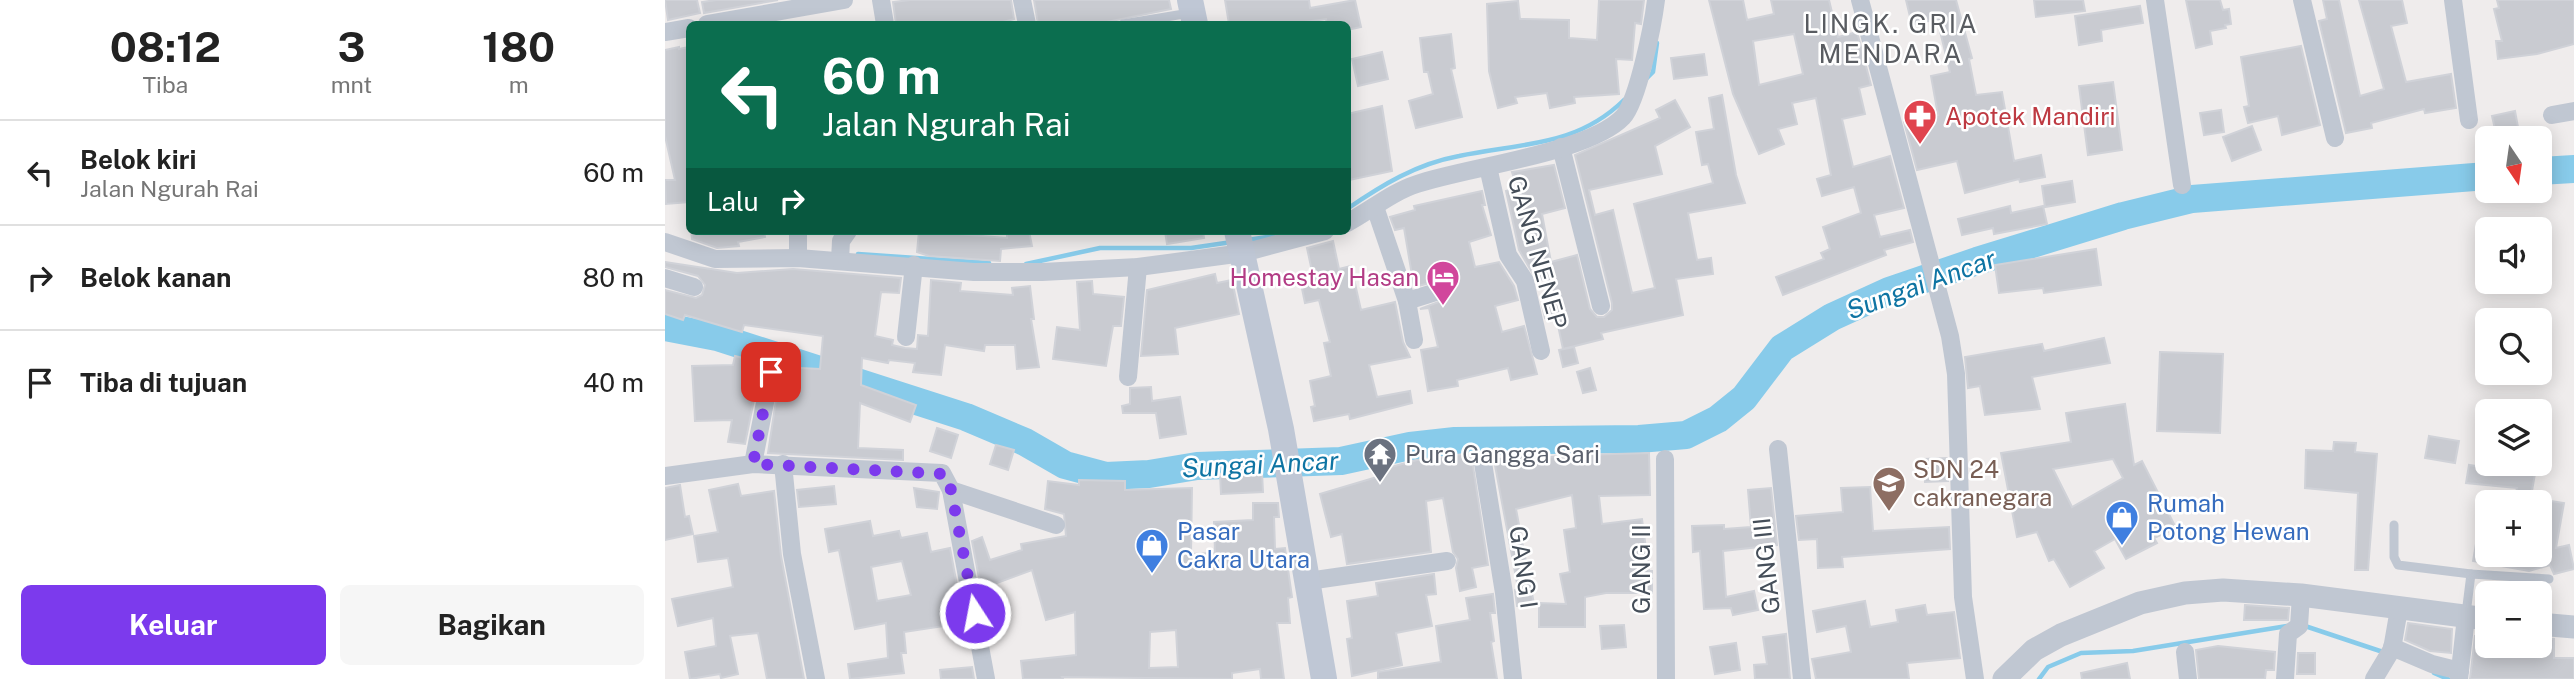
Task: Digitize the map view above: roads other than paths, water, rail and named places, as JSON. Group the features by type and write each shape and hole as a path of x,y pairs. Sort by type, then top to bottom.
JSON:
{"main road":[{"path":"1241,243 1292,485 1324,679"}],"street":[{"path":"724,21 840,0"},
{"path":"881,0 884,21"},
{"path":"1022,0 1026,21"},
{"path":"1351,221 1414,185 1561,147 1616,123 1628,110 1648,47 1655,0"},
{"path":"1860,0 1940,293 1956,374 1964,620 1975,679"},
{"path":"2155,0 2182,185"},
{"path":"2302,0 2335,138"},
{"path":"2453,0 2469,120"},
{"path":"665,32 686,28"},
{"path":"2552,115 2574,111"},
{"path":"1561,147 1601,306"},
{"name":"GANG NENEP","path":"1488,167 1508,255 1525,281 1541,352"},
{"path":"1375,207 1407,301 1414,340"},
{"path":"665,242 715,258 798,247 842,247 914,265 983,272 1138,267 1241,243 1297,235"},
{"path":"906,337 914,265"},
{"path":"1128,377 1138,267"},
{"path":"665,278 695,287"},
{"path":"1407,301 1436,292"},
{"path":"753,464 771,372"},
{"name":"GANG III","path":"1778,449 1802,679"},
{"name":"GANG II","path":"1665,459 1666,679"},
{"name":"GANG I","path":"1483,463 1504,593 1513,679"},
{"path":"665,476 753,464 941,473 946,477 951,490 986,679"},
{"path":"783,464 792,554 816,679"},
{"path":"951,490 1056,525"},
{"path":"1308,581 1447,561"},
{"path":"2004,679 2022,659 2047,642 2096,619 2151,600 2208,591 2301,595 2399,609 2474,613 2460,675 2386,660 2399,609"},
{"path":"2285,679 2288,634 2299,623 2301,595"},
{"path":"2552,625 2574,627"},
{"path":"2185,652 2188,679"}],"lane":[{"path":"1140,21 1192,12"},
{"path":"2394,525 2393,556 2398,565 2471,574 2549,579"},
{"path":"2471,574 2470,590 2474,613"}],"waterway":[{"path":"1646,79 1653,72 1657,43"},
{"path":"1351,206 1386,184 1428,164 1567,135 1587,127 1624,100"},
{"name":"Sungai Ancar","path":"2552,170 2574,169"},
{"name":"Sungai Ancar","path":"665,327 717,337 966,417 1025,442 1065,465 1106,476 1149,474 1197,466 1341,461 1410,446 1455,441 1639,439 1686,435 1718,419 1744,398 1782,348 1832,317 1889,291 1977,261 2123,216 2192,199 2475,177"},
{"path":"1247,240 1273,236"},
{"path":"1026,264 1100,248 1191,248 1232,242"},
{"path":"858,254 989,263"},
{"path":"2302,625 2383,652"},
{"path":"2039,679 2048,667 2081,653 2133,651 2287,626"},
{"path":"2434,673 2448,679"}],"place":[{"name":"Apotek Mandiri","path":"1920,146"},
{"name":"Homestay Hasan","path":"1443,307"},
{"name":"Pura Gangga Sari","path":"1380,484"},
{"name":"SDN 24 cakranegara","path":"1889,513"},
{"name":"Rumah Potong Hewan","path":"2122,547"},
{"name":"Pasar Cakra Utara","path":"1152,575"}],"district":[{"name":"LINGK. GRIA MENDARA","path":"1891,38"}]}
